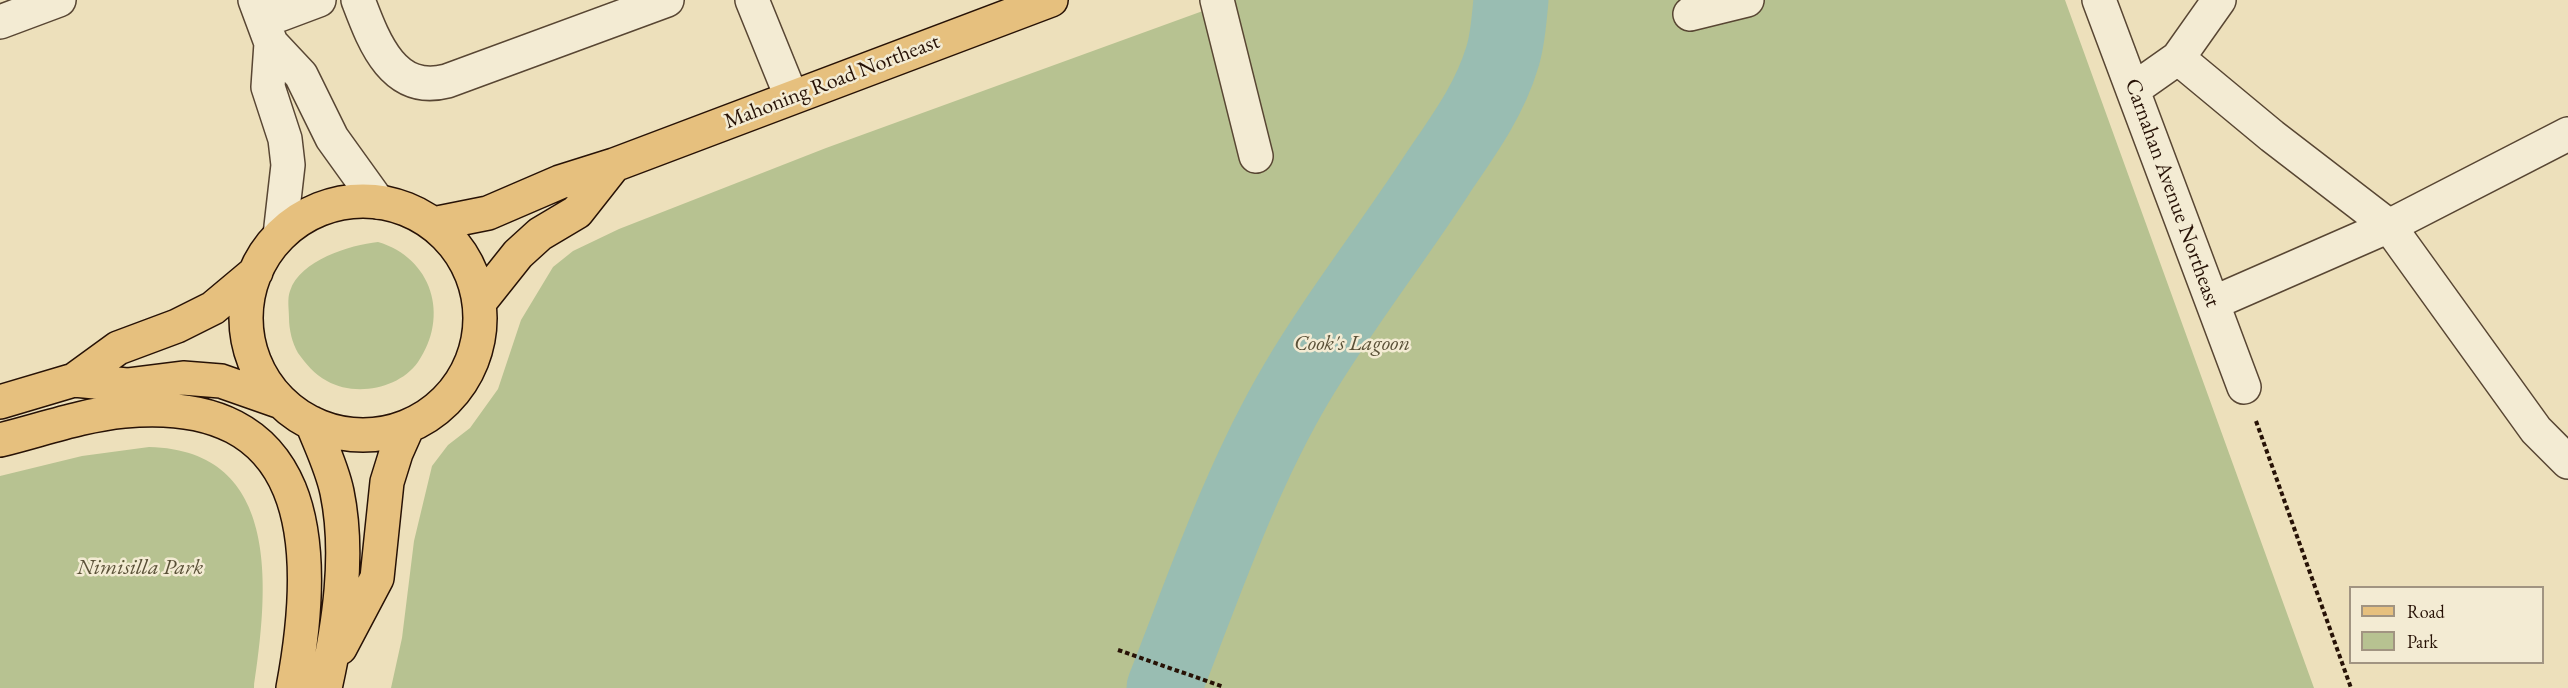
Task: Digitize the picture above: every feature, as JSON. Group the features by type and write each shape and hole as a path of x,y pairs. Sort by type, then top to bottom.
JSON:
{"main road":[{"name":"Mahoning Road Northeast","path":"432,224 488,213 561,182 614,165 791,96 1051,0"},
{"path":"479,303 518,254 540,234 577,212 614,165"},
{"path":"0,402 74,380 118,348 177,326 213,308 255,272 280,235 318,210 348,202 378,202 412,212 432,224 452,242 467,264 479,303 479,336 475,351 461,381 440,405 408,426 365,435 333,431 312,423 282,403 222,381 183,378 127,385 74,380"},
{"path":"255,272 246,308 248,341 258,372 282,403"},
{"path":"0,440 122,411 191,412 216,418 246,432 258,443 285,477 294,495 301,526 302,608 293,688"},
{"path":"312,423 337,490 343,538 342,575 328,678"},
{"path":"328,678 377,578 387,482 408,426"}],"street":[{"path":"0,22 59,0"},
{"path":"263,21 319,0"},
{"path":"358,0 387,60 405,78 423,85 447,81 667,0"},
{"path":"752,0 791,96"},
{"path":"1218,0 1256,156"},
{"path":"1690,14 1747,0"},
{"name":"Carnahan Avenue Northeast","path":"2099,0 2134,88 2244,387"},
{"path":"2134,88 2178,58 2219,0"},
{"path":"263,21 301,75 332,138 378,202"},
{"path":"263,21 268,87 285,139 288,165 280,235"},
{"path":"2178,58 2272,136 2389,226 2536,430 2568,462"},
{"path":"2213,303 2389,226 2568,134"}],"path":[{"path":"2244,387 2351,688"},
{"path":"1118,650 1224,687"}],"green space":[{"name":"Cook's Lagoon","path":"1233,0 2065,0 2314,688 391,688 402,638 414,541 432,466 448,445 470,428 498,389 521,320 553,267 573,251 619,229 826,148"},
{"path":"378,242 397,250 412,261 423,275 434,308 433,326 428,344 418,362 400,379 376,388 350,389 327,381 314,372 298,353 290,327 289,294 296,280 315,263 340,251"},
{"name":"Nimisilla Park","path":"149,447 193,454 224,473 245,500 257,533 263,571 259,650 254,688 0,688 0,476 82,456"}],"waterway":[{"path":"1164,688 1224,533 1276,420 1313,357 1457,145 1490,89 1504,51 1511,0"}]}
